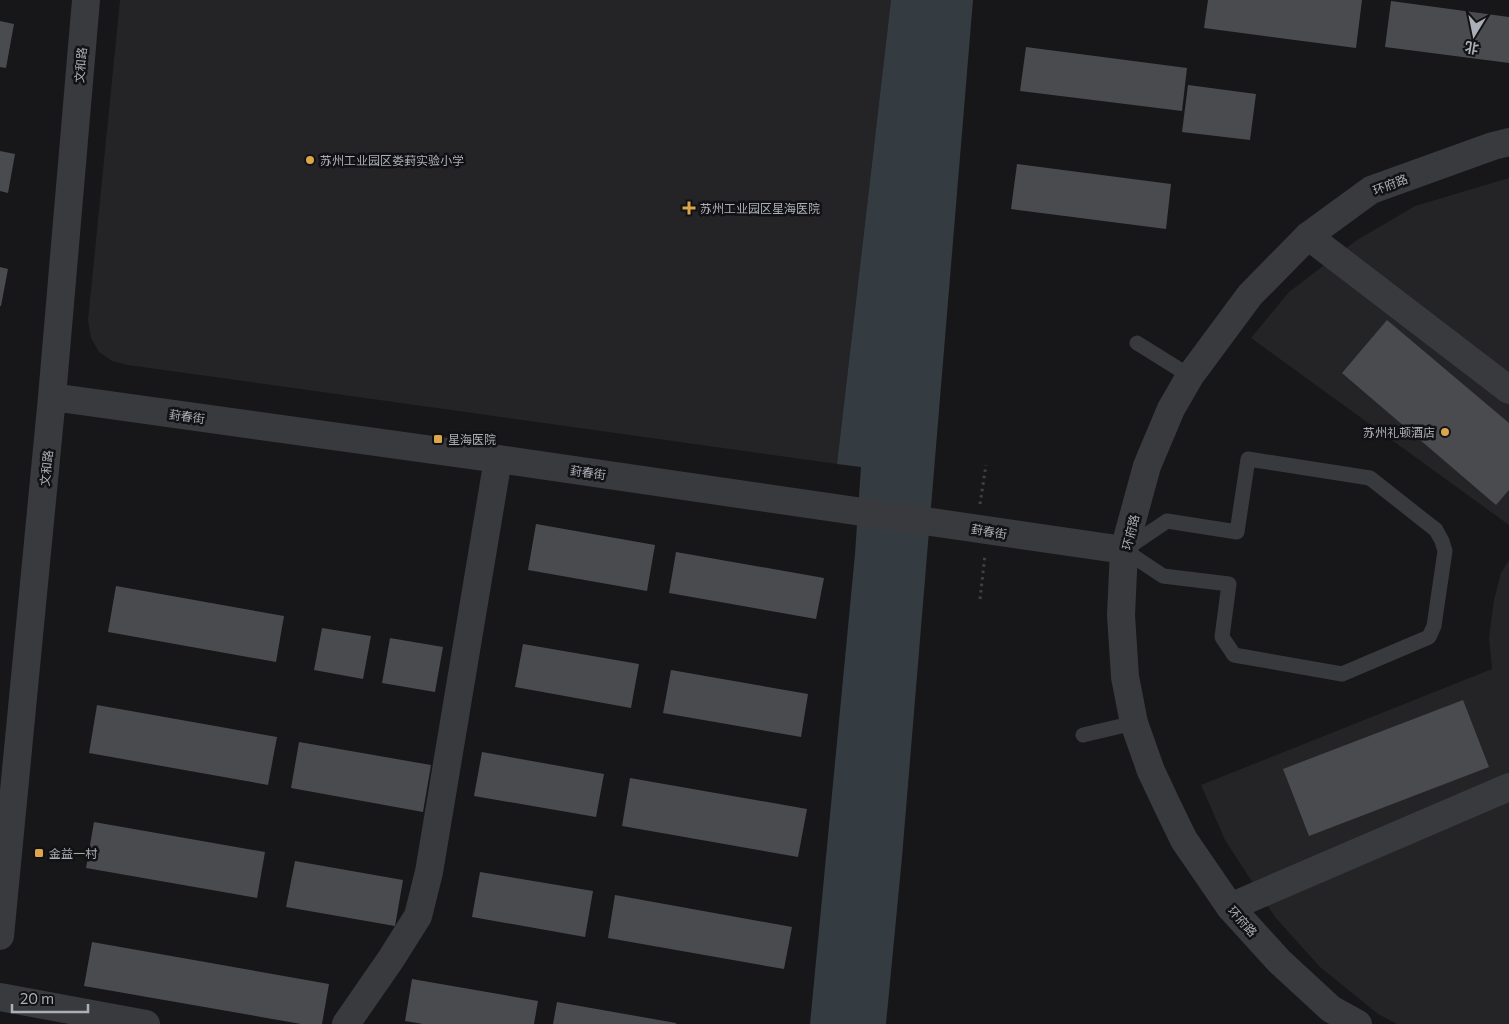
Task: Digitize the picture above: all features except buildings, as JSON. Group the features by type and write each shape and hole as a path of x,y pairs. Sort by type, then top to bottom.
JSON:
{"street":[{"name":"文和路","path":"0,936 52,397 86,0"},
{"name":"环府路","path":"1358,1024 1331,1009 1279,961 1230,907 1184,840 1151,771 1134,723 1125,677 1121,615 1124,550 1147,466 1171,409 1190,376 1250,295 1308,236 1372,190 1493,146 1509,142"},
{"path":"1308,236 1509,390"},
{"name":"葑春街","path":"52,397 498,459 1124,550"},
{"path":"346,1024 418,916 429,872 498,459"},
{"path":"1230,907 1509,787"},
{"path":"0,997 146,1024"}],"lane":[{"path":"1137,343 1190,376"},
{"path":"1248,459 1370,478 1436,530 1445,551 1434,626 1429,637 1342,674 1234,655 1222,637 1229,584 1163,576 1124,550 1167,521 1237,532 1248,459"},
{"path":"1083,735 1134,723"}],"path":[{"path":"980,599 986,464"}],"shaded area":[{"path":"120,0 891,0 837,464 128,365 112,361 99,352 91,338 88,320"},
{"path":"891,0 973,0 902,857 886,1024 810,1024 855,554 861,467 837,464"},
{"name":"苏州礼顿酒店","path":"1509,178 1509,525 1251,338 1289,292 1357,240 1415,206"},
{"path":"1509,560 1509,1024 1397,1024 1378,1014 1320,967 1275,917 1225,840 1201,785 1492,669 1489,637 1494,600 1501,573"}],"place":[{"name":"苏州工业园区娄葑实验小学","path":"310,160"},
{"name":"苏州工业园区星海医院","path":"689,208"},
{"name":"苏州礼顿酒店","path":"1445,432"},
{"name":"星海医院","path":"438,439"},
{"name":"金益一村","path":"39,853"}]}
